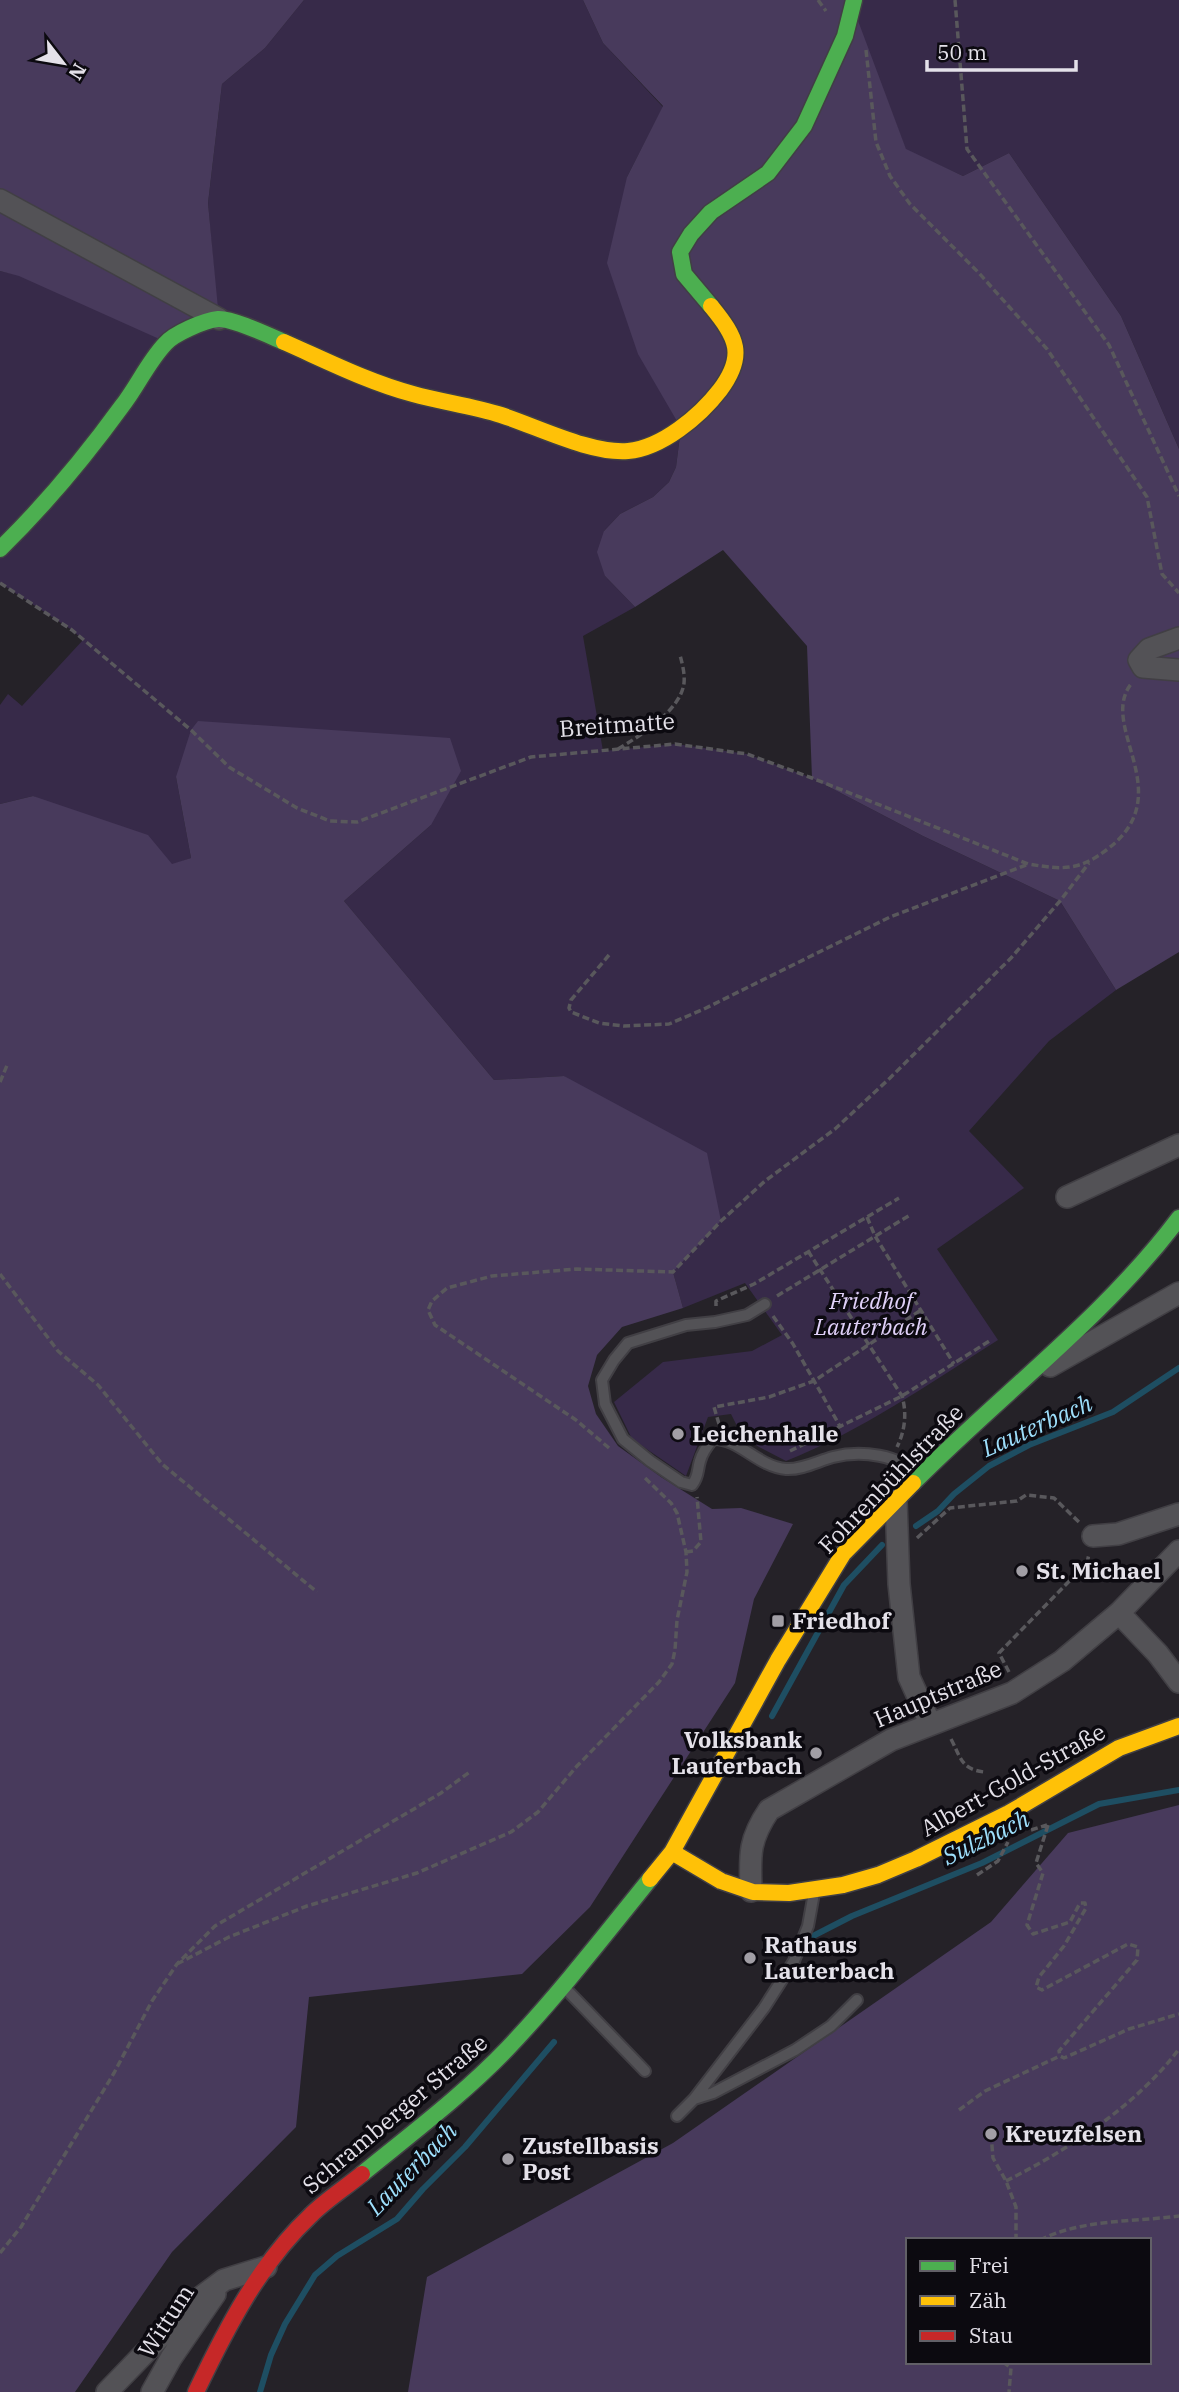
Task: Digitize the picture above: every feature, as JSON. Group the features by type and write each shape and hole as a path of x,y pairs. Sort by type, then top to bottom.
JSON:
{"street":[{"path":"0,200 219,319 262,332 340,367 410,393 498,414 604,451 630,451 656,444 681,428 717,394 733,372 736,348 730,329 684,274 680,252 691,234 712,212 768,173 804,126 845,36 854,0"},
{"path":"0,549 33,517 80,462 125,403 166,342 193,327 219,319"},
{"path":"1179,638 1149,649 1139,660 1143,667 1179,670"},
{"path":"1068,1197 1179,1145"},
{"name":"Fohrenbühlstraße","path":"673,1852 766,1681 844,1554 919,1477 1118,1290 1152,1254 1179,1218"},
{"path":"1023,1381 1179,1293"},
{"path":"896,1500 899,1584 909,1677 930,1723"},
{"path":"1093,1536 1118,1534 1179,1514"},
{"name":"Hauptstraße","path":"751,1891 750,1851 757,1827 769,1810 891,1740 1017,1690 1062,1661 1119,1613 1179,1551"},
{"path":"1119,1613 1158,1654 1179,1682"},
{"name":"Albert-Gold-Straße","path":"673,1852 708,1874 751,1891 780,1893 852,1883 894,1870 1004,1816 1112,1750 1149,1733 1179,1726"},
{"name":"Schramberger Straße","path":"195,2392 226,2332 266,2267 311,2215 473,2083 508,2049 673,1852"},
{"path":"107,2392 193,2302 224,2280 266,2267"},
{"name":"Wittum","path":"152,2392 171,2358 224,2280"}],"lane":[{"path":"765,1304 747,1315 686,1325 628,1343 602,1380 605,1404 623,1438 650,1461 681,1482 692,1485 699,1477 703,1452 713,1439 724,1439 768,1465 787,1470 835,1457 872,1455 891,1459 911,1468 919,1477"},
{"path":"677,2116 694,2099 764,2008 794,1961 808,1926 815,1890"},
{"path":"563,1986 645,2071"},
{"path":"694,2099 713,2093 794,2050 831,2026 857,2000"}],"path":[{"path":"955,0 967,149 1109,345 1179,496"},
{"path":"866,52 876,142 890,176 910,204 978,272 1047,349 1147,497 1162,574 1179,593"},
{"name":"Breitmatte","path":"0,583 72,630 191,730 229,767 297,808 330,821 357,822 531,757 676,744 747,754 1028,864 1057,869 1089,863 1118,842 1134,821 1143,790 1123,714 1123,694 1134,679 1152,668"},
{"path":"616,750 635,739 679,699 684,682 680,654"},
{"path":"618,1455 576,1420 436,1325 428,1310 432,1301 447,1289 492,1276 577,1269 673,1272 721,1221 765,1181 835,1129 900,1069 1010,958 1089,863"},
{"path":"609,955 571,1000 571,1012 599,1023 624,1026 669,1024 890,917 1028,864"},
{"path":"0,1082 8,1063"},
{"path":"715,1322 716,1301 754,1284 899,1198"},
{"path":"841,1428 793,1344 765,1304 910,1215"},
{"path":"867,1217 875,1236 954,1364"},
{"path":"808,1251 902,1396 905,1422 891,1459"},
{"path":"0,1274 58,1351 97,1385 162,1464 317,1592"},
{"path":"724,1439 714,1408 769,1397 814,1381 921,1310"},
{"path":"790,1451 902,1396 991,1340"},
{"path":"177,1965 229,1937 307,1906 417,1873 511,1832 538,1812 576,1766 659,1682 672,1664 676,1650 677,1620 687,1572 685,1552 677,1513 671,1503 639,1472"},
{"path":"920,1537 950,1508 1017,1501 1026,1495 1054,1498 1077,1520"},
{"path":"685,1552 693,1551 701,1542 697,1497"},
{"path":"1017,1690 999,1653 1087,1563 1093,1536"},
{"path":"930,1723 950,1737 966,1767 984,1772"},
{"path":"0,2253 21,2227 114,2073 152,2001 177,1965 215,1926 441,1793 471,1771"},
{"path":"1048,1825 1036,1863 1043,1873 1027,1925 1033,1934 1070,1922 1080,1903 1085,1903 1086,1908 1065,1946 1039,1977 1035,1987 1042,1990 1128,1944 1138,1947 1137,1960 1059,2051 1060,2056"},
{"path":"977,1875 998,1861 1004,1848"},
{"path":"959,2110 985,2091 1060,2056 1064,2058 1129,2029 1179,2014"},
{"path":"1006,2181 1041,2164 1120,2108 1163,2070 1179,2049"},
{"path":"991,2134 993,2158 1017,2207 1016,2238"},
{"path":"1044,2238 1058,2231 1179,2216"},
{"path":"1006,2364 1011,2368 1009,2392"}],"green space":[{"name":"Friedhof Lauterbach","path":"304,0 583,0 603,43 663,107 627,177 681,428 676,467 669,482 653,497 620,514 604,531 605,576 635,607 583,636 603,751 676,744 747,754 812,778 923,836 1060,901 1116,990 1049,1041 969,1131 1024,1188 937,1249 998,1340 868,1421 786,1461 741,1434 731,1414 708,1417 686,1476 632,1439 614,1402 663,1362 752,1351 782,1335 745,1283 683,1308 673,1272 721,1221 564,1076 494,1080 344,901 431,825 176,777 191,858 172,865 33,796 0,804 0,705 8,694 22,706 83,640 0,583 0,271 218,319 208,203 222,84 265,48"},
{"path":"854,0 1179,0 1179,449 1121,316 1009,153 963,176 906,150 853,10"}],"shaded area":[{"path":"0,0 304,0 265,48 222,84 208,203 219,319 166,342 19,276 0,271"},
{"path":"583,0 854,0 854,10 906,149 963,176 1009,153 1121,316 1179,449 1179,952 1116,990 1060,901 923,836 812,778 807,646 723,550 635,607 605,576 597,552 604,531 620,514 653,497 669,482 676,467 681,428 638,354 607,263 627,177 663,106 603,43"},
{"path":"198,721 450,738 461,771 431,825 344,901 494,1080 564,1076 707,1153 721,1221 673,1272 683,1308 622,1327 597,1355 588,1386 596,1414 618,1446 661,1477 712,1509 741,1508 793,1524 754,1599 735,1683 590,1907 522,1974 309,1997 296,2127 172,2252 75,2392 0,2392 0,804 33,796 148,835 172,864 191,858 176,777 191,730"},
{"path":"1179,1805 1179,2392 408,2392 427,2277 673,2143 991,1922 1068,1833"}],"waterway":[{"name":"Lauterbach","path":"916,1526 938,1511 954,1494 989,1466 1029,1445 1113,1412 1179,1368"},
{"name":"Lauterbach","path":"772,1716 844,1585 882,1545"},
{"name":"Sulzbach","path":"813,1936 852,1916 982,1863 1099,1804 1179,1790"},
{"name":"Lauterbach","path":"260,2392 271,2355 285,2324 315,2275 337,2256 397,2219 465,2147 554,2042"}],"traffic: fast":[{"path":"711,306 684,274 680,252 691,234 711,212 768,173 804,126 845,36 854,0"},
{"path":"0,549 79,462 169,340 205,322 224,319 284,342"},
{"path":"913,1483 1085,1322 1150,1254 1179,1218"},
{"path":"362,2174 455,2098 508,2048 563,1986 650,1879"}],"traffic: slow":[{"path":"284,342 396,389 501,415 581,444 613,451 628,451 654,444 679,429 712,400 728,378 733,367 735,347 727,328 711,306"},
{"path":"650,1879 672,1852 778,1660 843,1554 913,1483"},
{"path":"672,1852 721,1881 753,1892 789,1893 843,1885 878,1875 916,1859 1009,1813 1119,1748 1179,1726"}],"traffic: jam":[{"path":"196,2392 245,2298 275,2254 317,2210 362,2174"}],"place":[{"name":"Leichenhalle","path":"678,1434"},
{"name":"St. Michael","path":"1022,1571"},
{"name":"Friedhof","path":"778,1621"},
{"name":"Volksbank Lauterbach","path":"816,1753"},
{"name":"Rathaus Lauterbach","path":"750,1958"},
{"name":"Kreuzfelsen","path":"991,2134"},
{"name":"Zustellbasis Post","path":"508,2159"}]}
